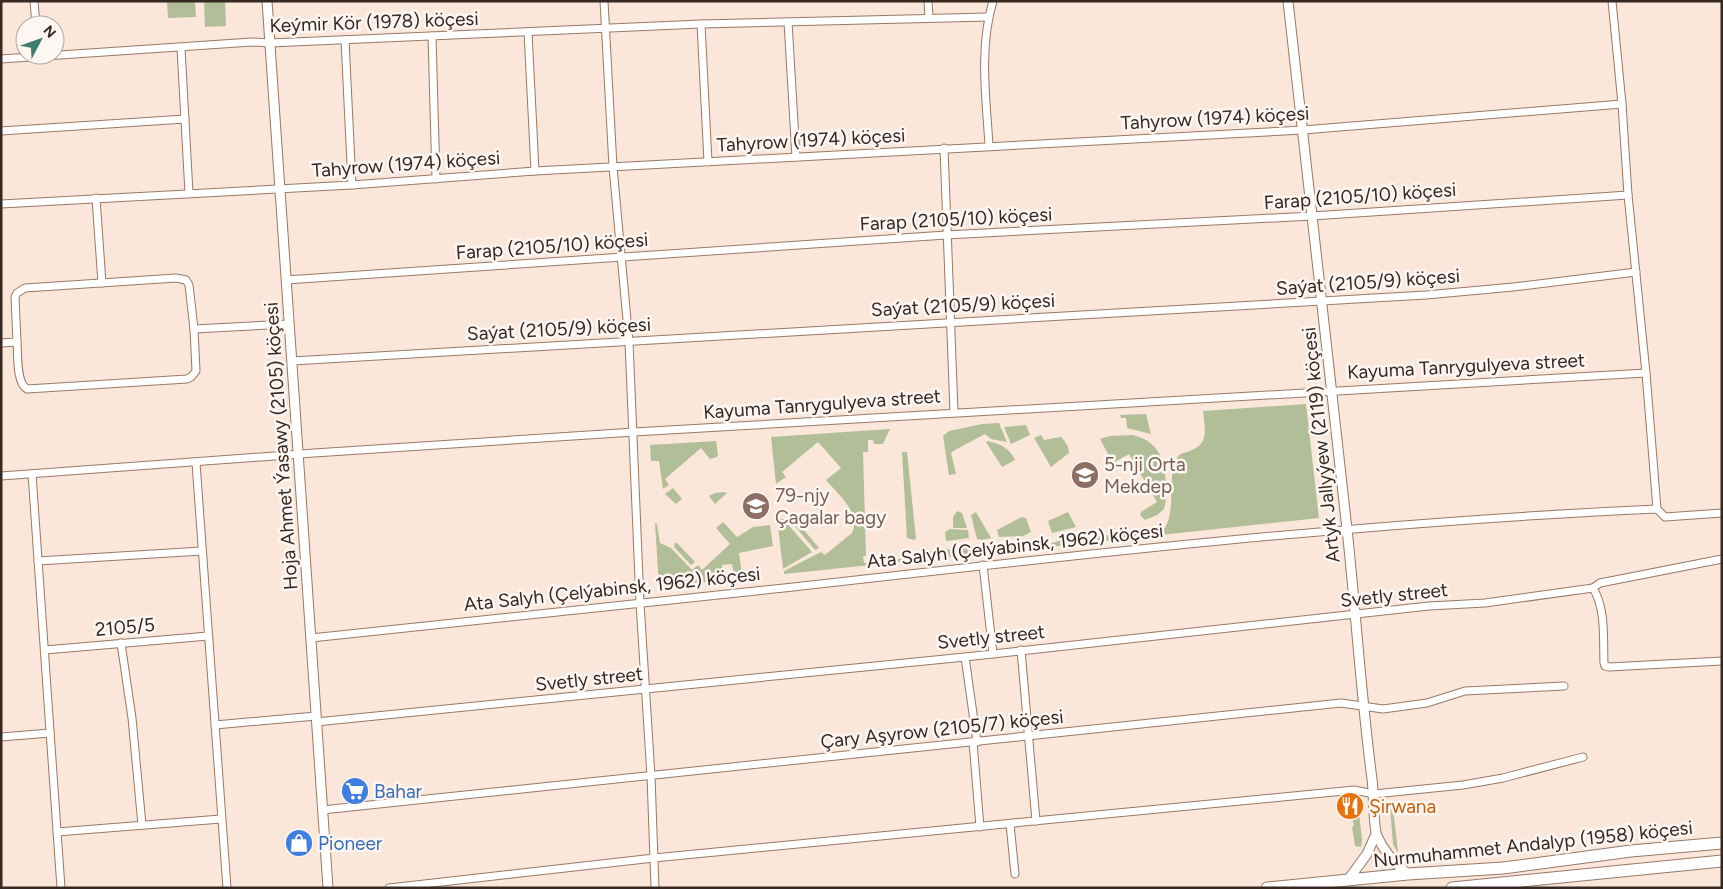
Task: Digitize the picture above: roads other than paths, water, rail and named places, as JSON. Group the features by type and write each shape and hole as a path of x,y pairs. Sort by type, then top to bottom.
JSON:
{"main road":[{"name":"Nurmuhammet Andalyp (1958) köçesi","path":"1267,888 1408,874 1503,868 1722,842"},
{"name":"Nurmuhammet Andalyp (1958) köçesi","path":"1452,888 1722,861"}],"street":[{"path":"34,1 35,15"},
{"name":"Hoja Ahmet Ýasawy (2105) köçesi","path":"267,1 328,888"},
{"path":"604,1 613,167 622,257 634,432 640,603 651,776 655,888"},
{"path":"928,1 929,18"},
{"path":"989,146 984,53 988,17 993,1"},
{"name":"Artyk Jallyýew (2119) köçesi","path":"1288,1 1347,529 1363,706 1374,794 1376,834 1387,854 1396,865 1408,874"},
{"path":"1612,1 1657,509"},
{"name":"Keýmir Kör (1978) köçesi","path":"65,54 252,42 270,43 701,24 988,17"},
{"path":"788,22 796,157"},
{"path":"701,24 708,162"},
{"path":"528,32 535,171"},
{"path":"432,36 436,179"},
{"path":"344,40 352,185"},
{"path":"181,48 189,193"},
{"name":"Keýmir Kör (1978) köçesi","path":"1,59 15,58"},
{"name":"Tahyrow (1974) köçesi","path":"1,204 352,185 535,171 1303,130 1622,104"},
{"path":"1,131 185,119"},
{"path":"944,148 949,322 954,412"},
{"name":"Farap (2105/10) köçesi","path":"286,280 946,235 1312,216 1628,195"},
{"path":"96,198 102,283"},
{"name":"Saýat (2105/9) köçesi","path":"292,361 1321,302 1484,290 1636,272"},
{"path":"181,278 189,285 194,329 196,371 187,380 27,389 23,387 19,379 15,302 17,293 25,288 181,278"},
{"path":"194,329 288,324"},
{"path":"1,343 17,342"},
{"name":"Kayuma Tanrygulyeva street","path":"1,476 634,432 1646,372"},
{"path":"196,462 227,888"},
{"path":"32,474 61,888"},
{"name":"Ata Salyh (Çelýabinsk, 1962) köçesi","path":"311,638 983,565 1347,529 1536,515 1657,509 1665,517 1722,513"},
{"path":"38,561 202,552"},
{"name":"Svetly street","path":"215,725 316,719 646,690 1429,606 1485,603 1593,588 1600,583 1722,559"},
{"path":"983,565 993,654"},
{"path":"1593,588 1599,598 1604,632 1605,666 1722,661"},
{"name":"2105/5","path":"44,650 208,636"},
{"path":"122,643 132,718 142,825"},
{"path":"1021,650 1036,821"},
{"path":"965,657 975,742 980,827"},
{"name":"Çary Aşyrow (2105/7) köçesi","path":"322,810 1341,703 1383,709 1427,703 1465,691 1564,686"},
{"path":"1,737 50,733"},
{"path":"389,888 654,858 1354,790 1374,794 1463,785 1503,778 1583,757"},
{"path":"57,832 221,819"},
{"path":"1010,824 1015,874"},
{"name":"Nurmuhammet Andalyp (1958) köçesi","path":"1348,880 1367,854 1376,834"}],"place":[{"name":"5-nji Orta Mekdep","path":"1085,475"},
{"name":"79-njy Çagalar bagy","path":"756,506"},
{"name":"Bahar","path":"355,791"},
{"name":"Şirwana","path":"1350,806"},
{"name":"Pioneer","path":"299,843"}]}
